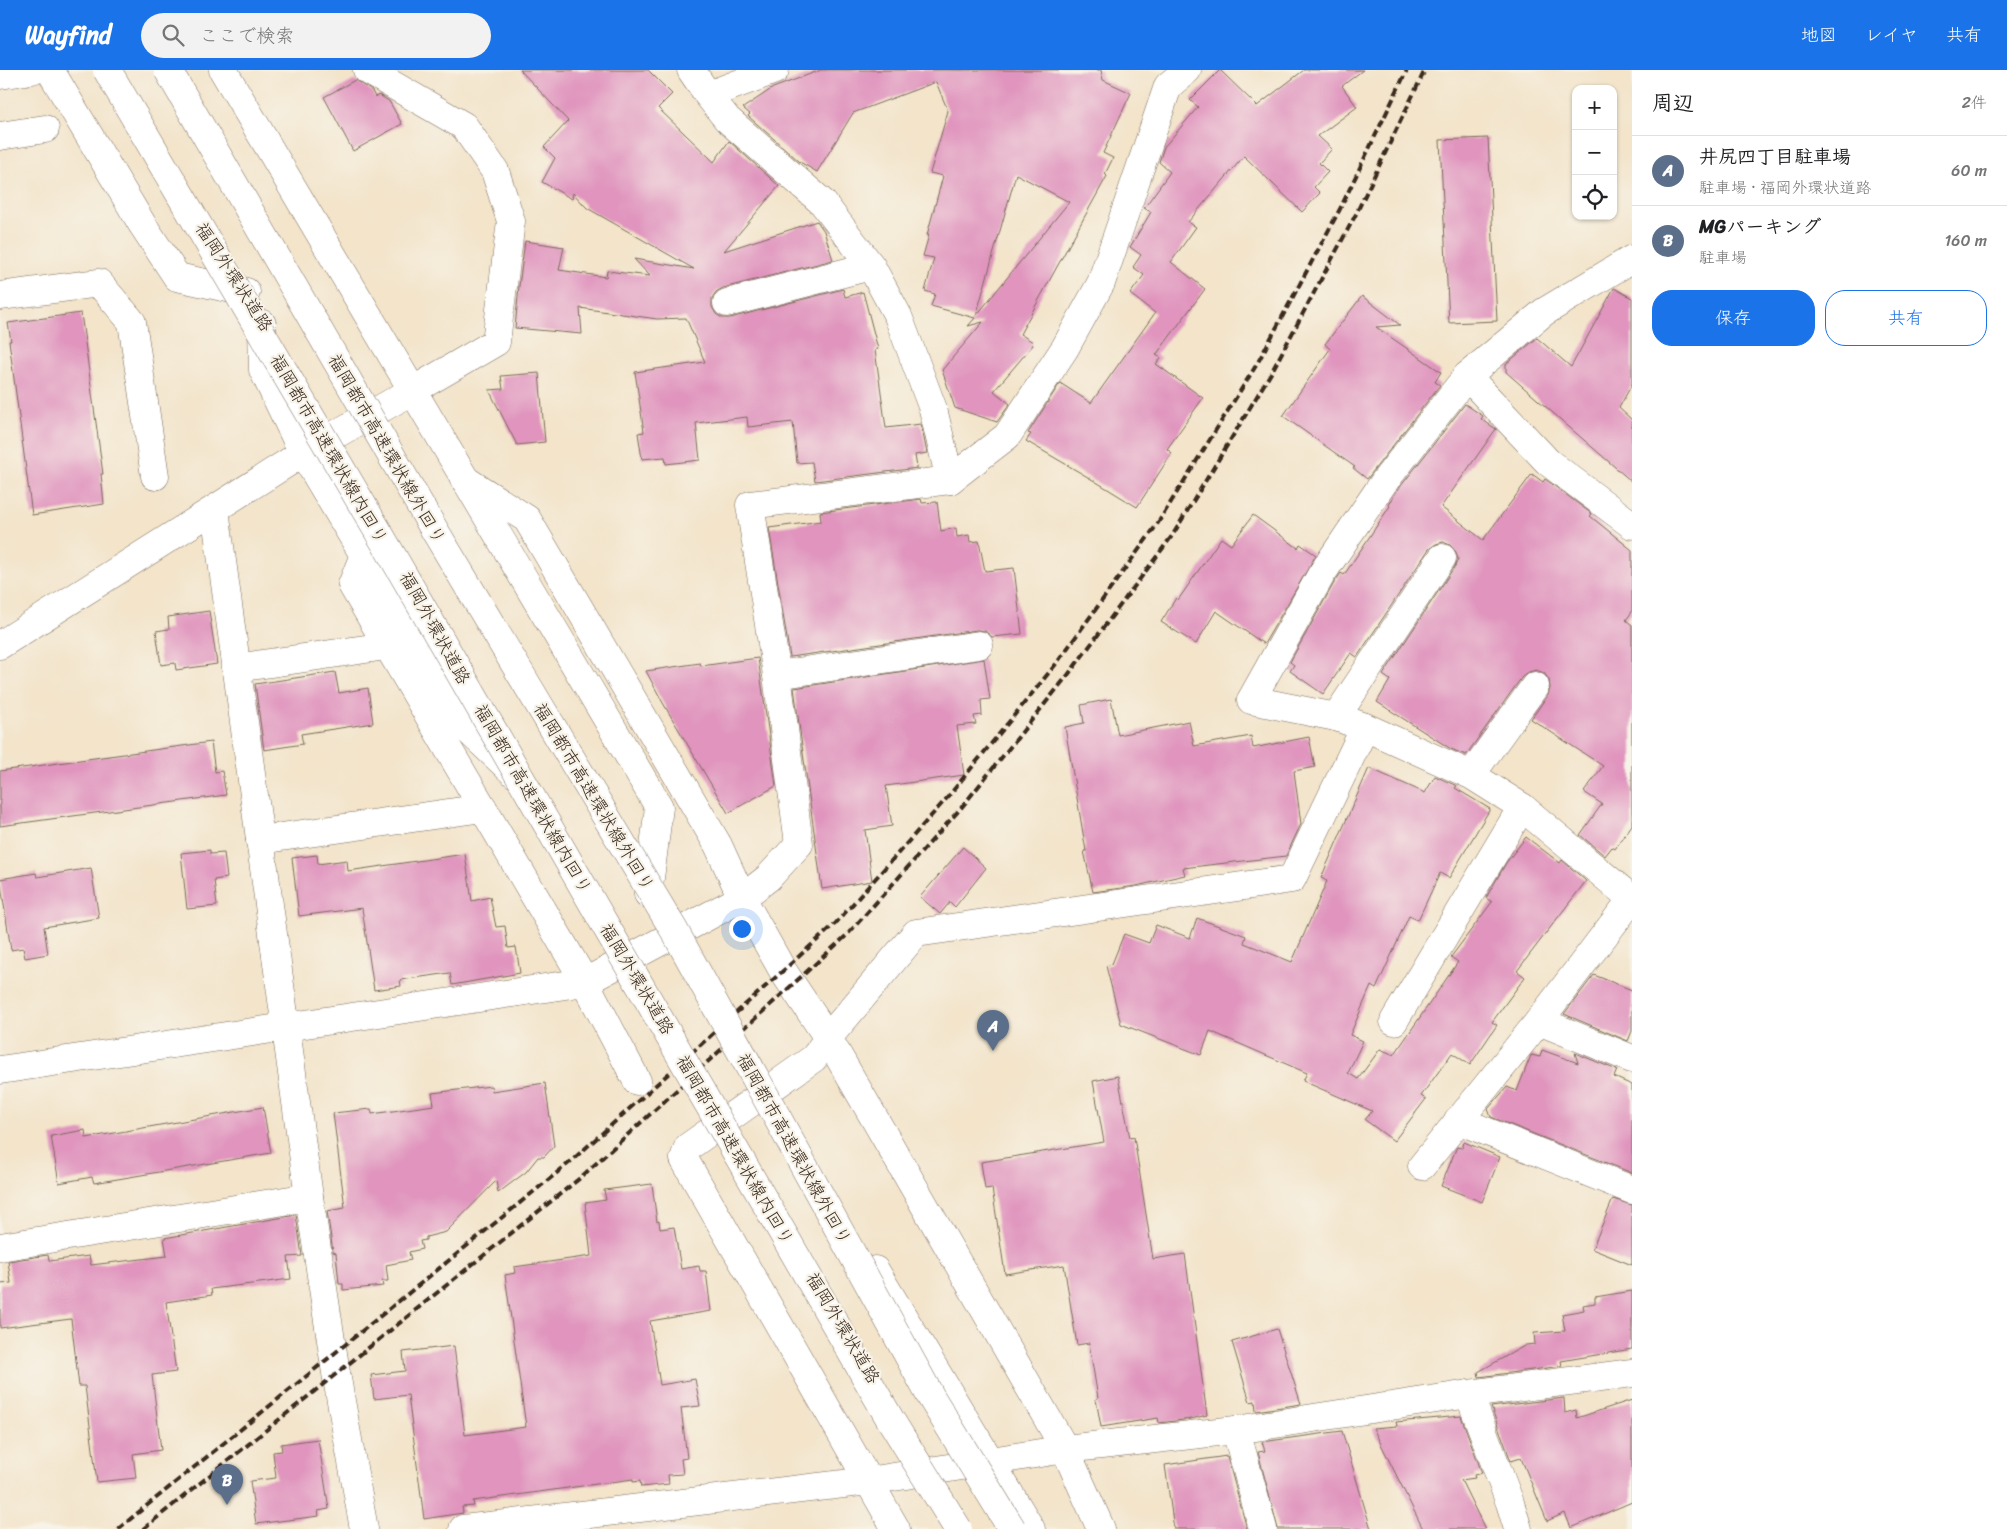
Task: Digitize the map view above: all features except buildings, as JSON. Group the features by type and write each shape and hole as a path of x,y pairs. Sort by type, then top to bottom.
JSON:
{"main road":[{"path":"0,75 32,70"},
{"path":"50,70 142,224 177,277 246,292"},
{"name":"福岡外環状道路","path":"97,70 262,315 518,776 960,1529"},
{"name":"福岡都市高速環状線内回り","path":"107,70 388,549 886,1410 960,1529"},
{"path":"170,70 648,894 1031,1529"},
{"name":"福岡都市高速環状線外回り","path":"170,70 430,522 674,930 931,1397 1012,1529"},
{"path":"223,70 659,807 648,894"},
{"path":"0,645 216,510 303,453 496,342 511,221 495,171 464,126 367,70"},
{"path":"691,70 727,119 823,203 871,266 898,316 929,400 950,480"},
{"path":"708,95 775,70"},
{"path":"0,1070 584,982 742,898 768,878 799,844 777,675 750,505 950,480 1007,436 1065,348 1101,283 1168,86 1187,70"},
{"path":"0,136 45,129"},
{"path":"1422,1166 1539,1021 1632,899 1522,807 1472,775 1365,727 1336,717 1251,700 1320,575 1384,482 1467,376 1544,312 1632,259"},
{"path":"727,303 871,266"},
{"path":"0,296 99,283 132,322 155,476"},
{"path":"262,315 263,370 303,453 468,730 518,776"},
{"path":"1467,376 1548,462 1632,525"},
{"path":"464,479 527,519 718,845 742,898 783,971 828,1038 1066,1449 1101,1529"},
{"path":"216,510 309,1196 336,1373 364,1529"},
{"path":"364,555 352,585 584,982 636,1081"},
{"path":"1336,717 1442,558"},
{"path":"777,675 979,645"},
{"path":"236,668 386,646"},
{"path":"1472,775 1534,686"},
{"path":"896,1529 684,1159 688,1147 814,1058 828,1038 916,933 1292,879 1365,727"},
{"path":"1394,1021 1522,807"},
{"path":"260,840 483,808"},
{"path":"1539,1021 1632,1059"},
{"path":"1458,1120 1632,1190"},
{"path":"0,1247 309,1196"},
{"path":"463,1529 869,1481 1066,1449 1236,1430 1469,1394 1632,1372"},
{"path":"1469,1394 1518,1529"},
{"path":"1236,1430 1263,1529"}],"railway":[{"path":"118,1529 569,1163 835,924 947,798 1056,664 1156,526 1257,364 1340,209 1407,70"},
{"path":"143,1529 580,1178 847,935 961,808 1068,675 1172,536 1271,373 1355,216 1425,70"}],"place":[{"name":"井尻四丁目駐車場","path":"993,1051"},
{"name":"MGパーキング","path":"227,1505"}]}
